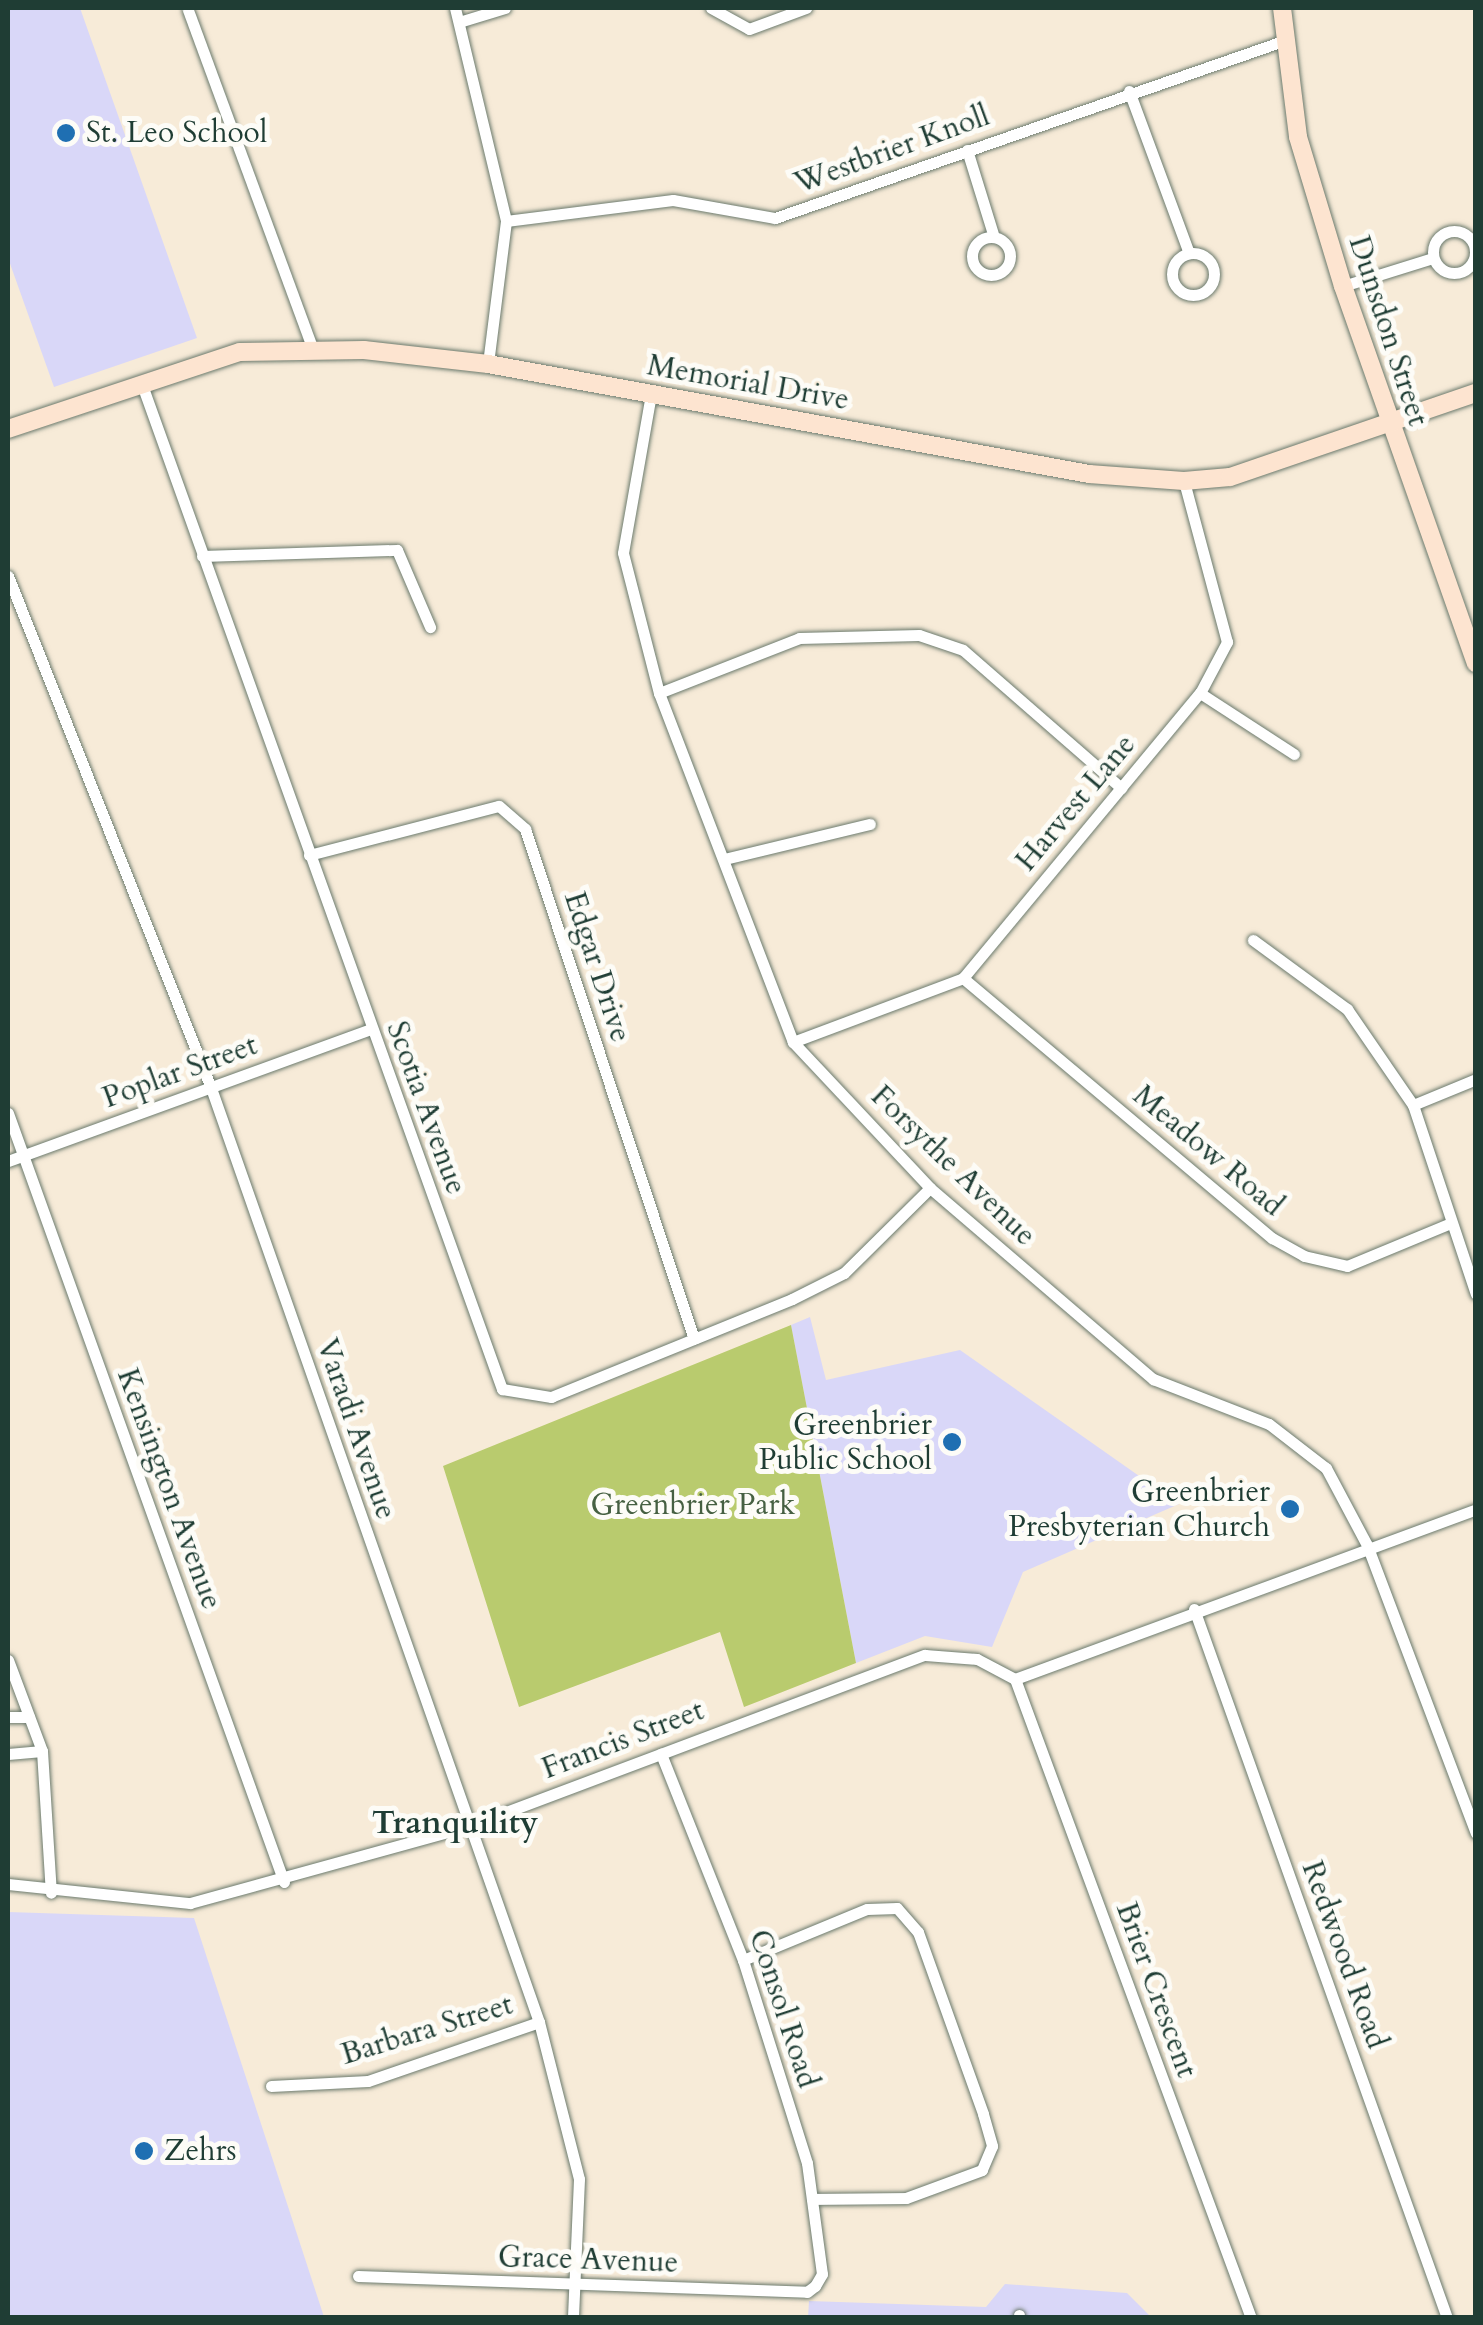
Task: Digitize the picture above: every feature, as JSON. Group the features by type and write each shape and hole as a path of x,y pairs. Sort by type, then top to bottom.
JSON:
{"main road":[{"name":"Dunsdon Street","path":"1282,8 1283,41 1298,137 1343,286 1476,663"},
{"name":"Memorial Drive","path":"8,429 140,382 240,352 313,350 488,364 1089,474 1184,481 1230,477 1476,393"}],"street":[{"path":"455,8 506,220 488,364"},
{"path":"458,22 505,8"},
{"path":"711,8 749,29 806,8"},
{"path":"188,10 313,350"},
{"name":"Westbrier Knoll","path":"506,220 673,200 776,218 1129,91 1283,41"},
{"path":"1129,91 1189,253"},
{"path":"967,150 994,238"},
{"path":"1343,286 1433,258"},
{"name":"Scotia Avenue","path":"140,382 502,1389 551,1397 844,1274 930,1188"},
{"name":"Forsythe Avenue","path":"651,394 623,552 660,693 792,1042 930,1188 1153,1379 1268,1424 1326,1468 1367,1545 1476,1833"},
{"name":"Harvest Lane","path":"792,1042 963,978 1200,693 1228,642 1184,481"},
{"path":"202,556 397,550 430,628"},
{"name":"Varadi Avenue","path":"8,576 211,1088 538,2022 578,2179 573,2318"},
{"path":"660,693 800,638 919,634 963,650 1121,788"},
{"path":"1200,693 1294,754"},
{"name":"Edgar Drive","path":"309,855 499,806 525,829 694,1339"},
{"path":"724,858 870,824"},
{"path":"1252,940 1347,1009 1413,1105 1476,1294"},
{"name":"Meadow Road","path":"963,978 1272,1238 1304,1256 1347,1266 1451,1223"},
{"name":"Poplar Street","path":"8,1161 370,1029"},
{"path":"1413,1105 1476,1079"},
{"name":"Kensington Avenue","path":"8,1114 284,1882"},
{"path":"1014,1680 1194,1609 1476,1509"},
{"name":"Redwood Road","path":"1194,1609 1446,2318"},
{"name":"Francis Street","path":"8,1884 51,1893 190,1903 284,1882 469,1826 926,1655 978,1659 1014,1680"},
{"path":"8,1660 42,1751 51,1893"},
{"name":"Brier Crescent","path":"1014,1680 1251,2318"},
{"path":"8,1716 29,1717"},
{"path":"8,1754 42,1751"},
{"name":"Consol Road","path":"661,1754 742,1960 807,2163 822,2274 815,2286"},
{"path":"742,1960 867,1909 897,1908 918,1932 984,2114 992,2146 982,2170 906,2198 812,2200"},
{"name":"Barbara Street","path":"271,2086 368,2081 538,2022"},
{"name":"Grace Avenue","path":"358,2276 806,2292 815,2286"}],"shaded area":[{"name":"St. Leo School","path":"8,8 80,8 197,338 54,387 8,258"},
{"name":"Greenbrier Public School","path":"810,1317 826,1380 960,1350 1179,1504 1023,1572 992,1647 925,1636 856,1663 791,1325"},
{"path":"8,1912 194,1918 324,2317 8,2317"},
{"path":"1005,2284 1127,2293 1151,2317 808,2318 809,2301 986,2307"}],"green space":[{"name":"Greenbrier Park","path":"791,1325 856,1663 744,1707 720,1632 519,1707 443,1466"}],"place":[{"name":"St. Leo School","path":"66,133"},
{"name":"Greenbrier Public School","path":"952,1442"},
{"name":"Greenbrier Presbyterian Church","path":"1290,1509"},
{"name":"Zehrs","path":"144,2151"}],"district":[{"name":"Tranquility","path":"455,1823"}]}
